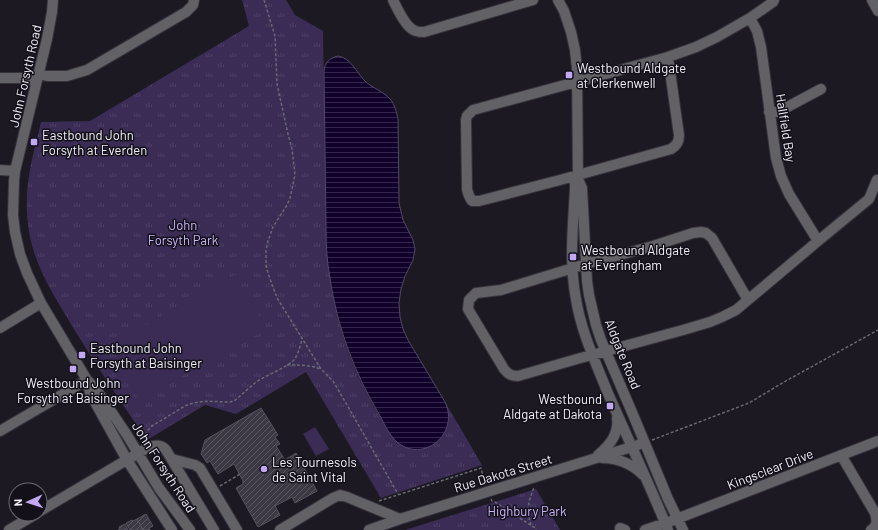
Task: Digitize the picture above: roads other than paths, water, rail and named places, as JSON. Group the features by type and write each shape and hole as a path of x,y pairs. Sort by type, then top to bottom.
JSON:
{"street":[{"name":"John Forsyth Road","path":"53,0 50,25 15,171 13,215 20,254 27,273 42,304 87,380 96,389 159,488 190,530"},
{"path":"0,78 67,76 87,70 186,12 193,5 194,0"},
{"path":"392,0 412,30 424,32 534,0"},
{"name":"Aldgate Road","path":"558,0 569,25 575,50 577,82 578,177 582,188 579,266 587,281 596,325 599,353 616,412 646,478 671,523 683,530"},
{"path":"668,57 679,135 679,141 676,146 671,149 578,177 479,201 472,201 468,195 467,189 466,120 467,116 473,110 668,57 696,47 750,18 774,0"},
{"path":"872,0 878,11"},
{"name":"Hallfield Bay","path":"750,18 757,31 761,47 776,158 781,176 789,194 818,241"},
{"path":"770,112 778,112 821,89"},
{"path":"0,170 15,171"},
{"path":"748,300 712,238 706,233 701,232 579,266 501,290 476,293 469,300 468,309 504,369 510,375 518,376 710,322 736,310 748,300 818,241 869,199 877,180"},
{"path":"0,328 42,304"},
{"name":"Aldgate Road","path":"599,353 645,443 668,499 671,523"},
{"name":"John Forsyth Road","path":"87,380 90,393 127,460 172,530"},
{"path":"0,431 87,380"},
{"path":"594,458 605,450 614,438 618,423 616,412"},
{"name":"Kingsclear Drive","path":"645,530 671,523 878,440"},
{"name":"Rue Dakota Street","path":"369,530 645,443"},
{"path":"48,507 138,453 151,446 159,445 165,449 214,530"},
{"path":"841,455 877,520 877,525 871,530"},
{"path":"594,458 624,461 638,469 646,478"},
{"path":"172,460 195,465 200,468 237,530"},
{"path":"280,530 333,498 344,495 400,519"},
{"path":"9,530 22,522"}],"place":[{"name":"Westbound Aldgate at Clerkenwell","path":"569,75"},
{"name":"Eastbound John Forsyth at Everden","path":"34,142"},
{"name":"Westbound Aldgate at Everingham","path":"573,257"},
{"name":"Eastbound John Forsyth at Baisinger","path":"82,355"},
{"name":"Westbound John Forsyth at Baisinger","path":"73,369"},
{"name":"Westbound Aldgate at Dakota","path":"610,406"},
{"name":"Les Tournesols de Saint Vital","path":"264,469"}],"park label":[{"name":"John Forsyth Park","path":"183,232"},
{"name":"Highbury Park","path":"527,511"}]}
